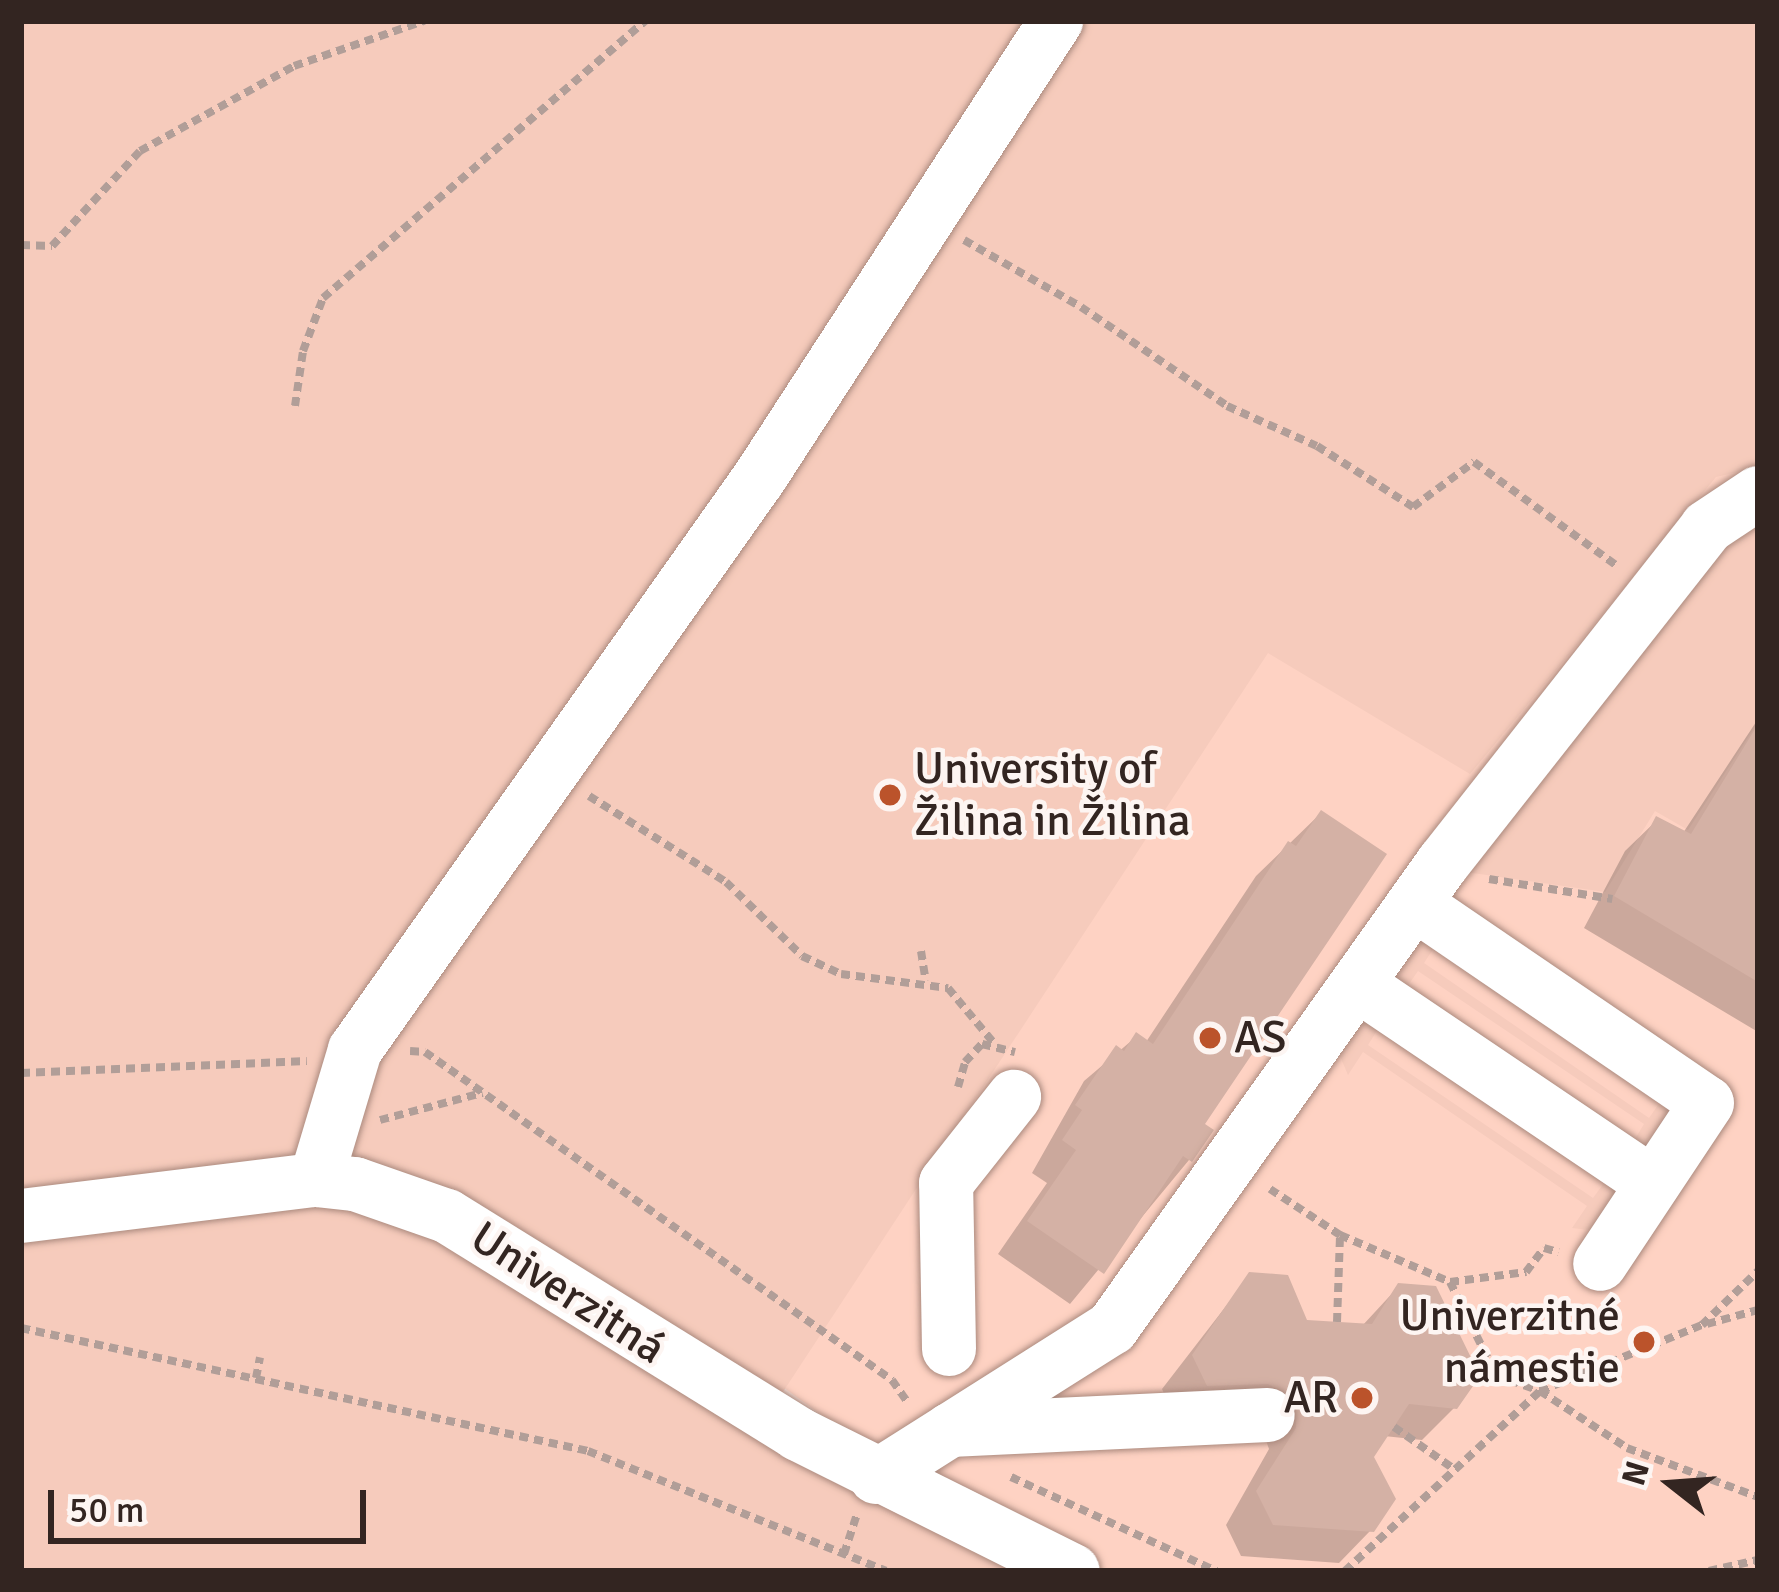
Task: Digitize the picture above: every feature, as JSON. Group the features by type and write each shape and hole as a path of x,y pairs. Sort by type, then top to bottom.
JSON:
{"street":[{"path":"322,1157 355,1050 760,477 1056,21"},
{"path":"876,1477 1112,1328 1414,904 1654,593 1707,527 1758,493"},
{"path":"1414,904 1707,1103 1600,1264"},
{"path":"1357,985 1653,1184"},
{"path":"949,1349 946,1184 1014,1097"},
{"name":"Univerzitná","path":"21,1216 322,1157 356,1184 448,1216 650,1347 876,1477 1073,1571"},
{"path":"947,1430 1268,1415"}],"path":[{"path":"21,245 52,246 140,151 294,66 424,21"},
{"path":"295,406 323,298 645,21"},
{"path":"926,219 1081,307 1227,406 1317,446 1413,507 1474,462 1654,593"},
{"path":"551,776 707,868 802,956 841,974 926,981 948,988 993,1042"},
{"path":"1484,879 1612,899"},
{"path":"921,951 926,981"},
{"path":"21,1073 232,1068 355,1050 425,1052 892,1380"},
{"path":"322,1157 483,1093"},
{"path":"1273,1190 1340,1235 1450,1282 1526,1272 1544,1248 1600,1264"},
{"path":"1337,1322 1340,1235"},
{"path":"1702,1325 1758,1271"},
{"path":"1450,1282 1496,1375 1540,1391 1627,1448 1758,1497"},
{"path":"1346,1571 1540,1391 1702,1325 1758,1310"},
{"path":"21,1328 588,1451 886,1571"},
{"path":"256,1378 260,1357"},
{"path":"1394,1427 1454,1469"},
{"path":"1002,1473 1216,1571"},
{"path":"1709,1571 1758,1560"}],"shaded area":[{"name":"University of Žilina in Žilina","path":"21,21 1758,281 1758,1571 1096,1571 917,1484 711,1335"},
{"name":"University of Žilina in Žilina","path":"21,21 1758,21 1758,467 1716,477 1470,774 1268,653 775,1404 1069,1571 21,1571"},
{"path":"1758,513 1758,722 1688,830 1655,811 1605,892 1466,872 1712,548"},
{"path":"1414,939 1439,940 1424,963 1649,1118 1665,1095 1674,1116 1646,1151 1629,1149 1644,1124 1418,971 1402,994 1392,981"},
{"path":"1368,1018 1383,1021 1368,1045 1593,1198 1610,1175 1619,1203 1598,1231 1572,1228 1587,1206 1363,1052 1348,1075 1337,1049 1343,1033"}],"building":[{"path":"1758,724 1758,982 1614,896 1656,816 1691,834"},
{"name":"AS","path":"1321,810 1387,854 1205,1124 1214,1130 1192,1162 1183,1156 1104,1274 1027,1221 1076,1150 1062,1140 1082,1110 1075,1105 1116,1045 1124,1051 1136,1032 1153,1044 1288,841 1296,846"},
{"name":"AR","path":"1249,1272 1288,1275 1307,1320 1372,1324 1398,1283 1436,1286 1480,1376 1457,1409 1409,1404 1374,1457 1396,1499 1374,1532 1273,1525 1256,1491 1296,1428 1295,1399 1268,1384 1207,1386 1192,1355"}],"place":[{"name":"University of Žilina in Žilina","path":"890,795"},
{"name":"AS","path":"1210,1038"},
{"name":"Univerzitné námestie","path":"1644,1342"},
{"name":"AR","path":"1362,1398"}]}
